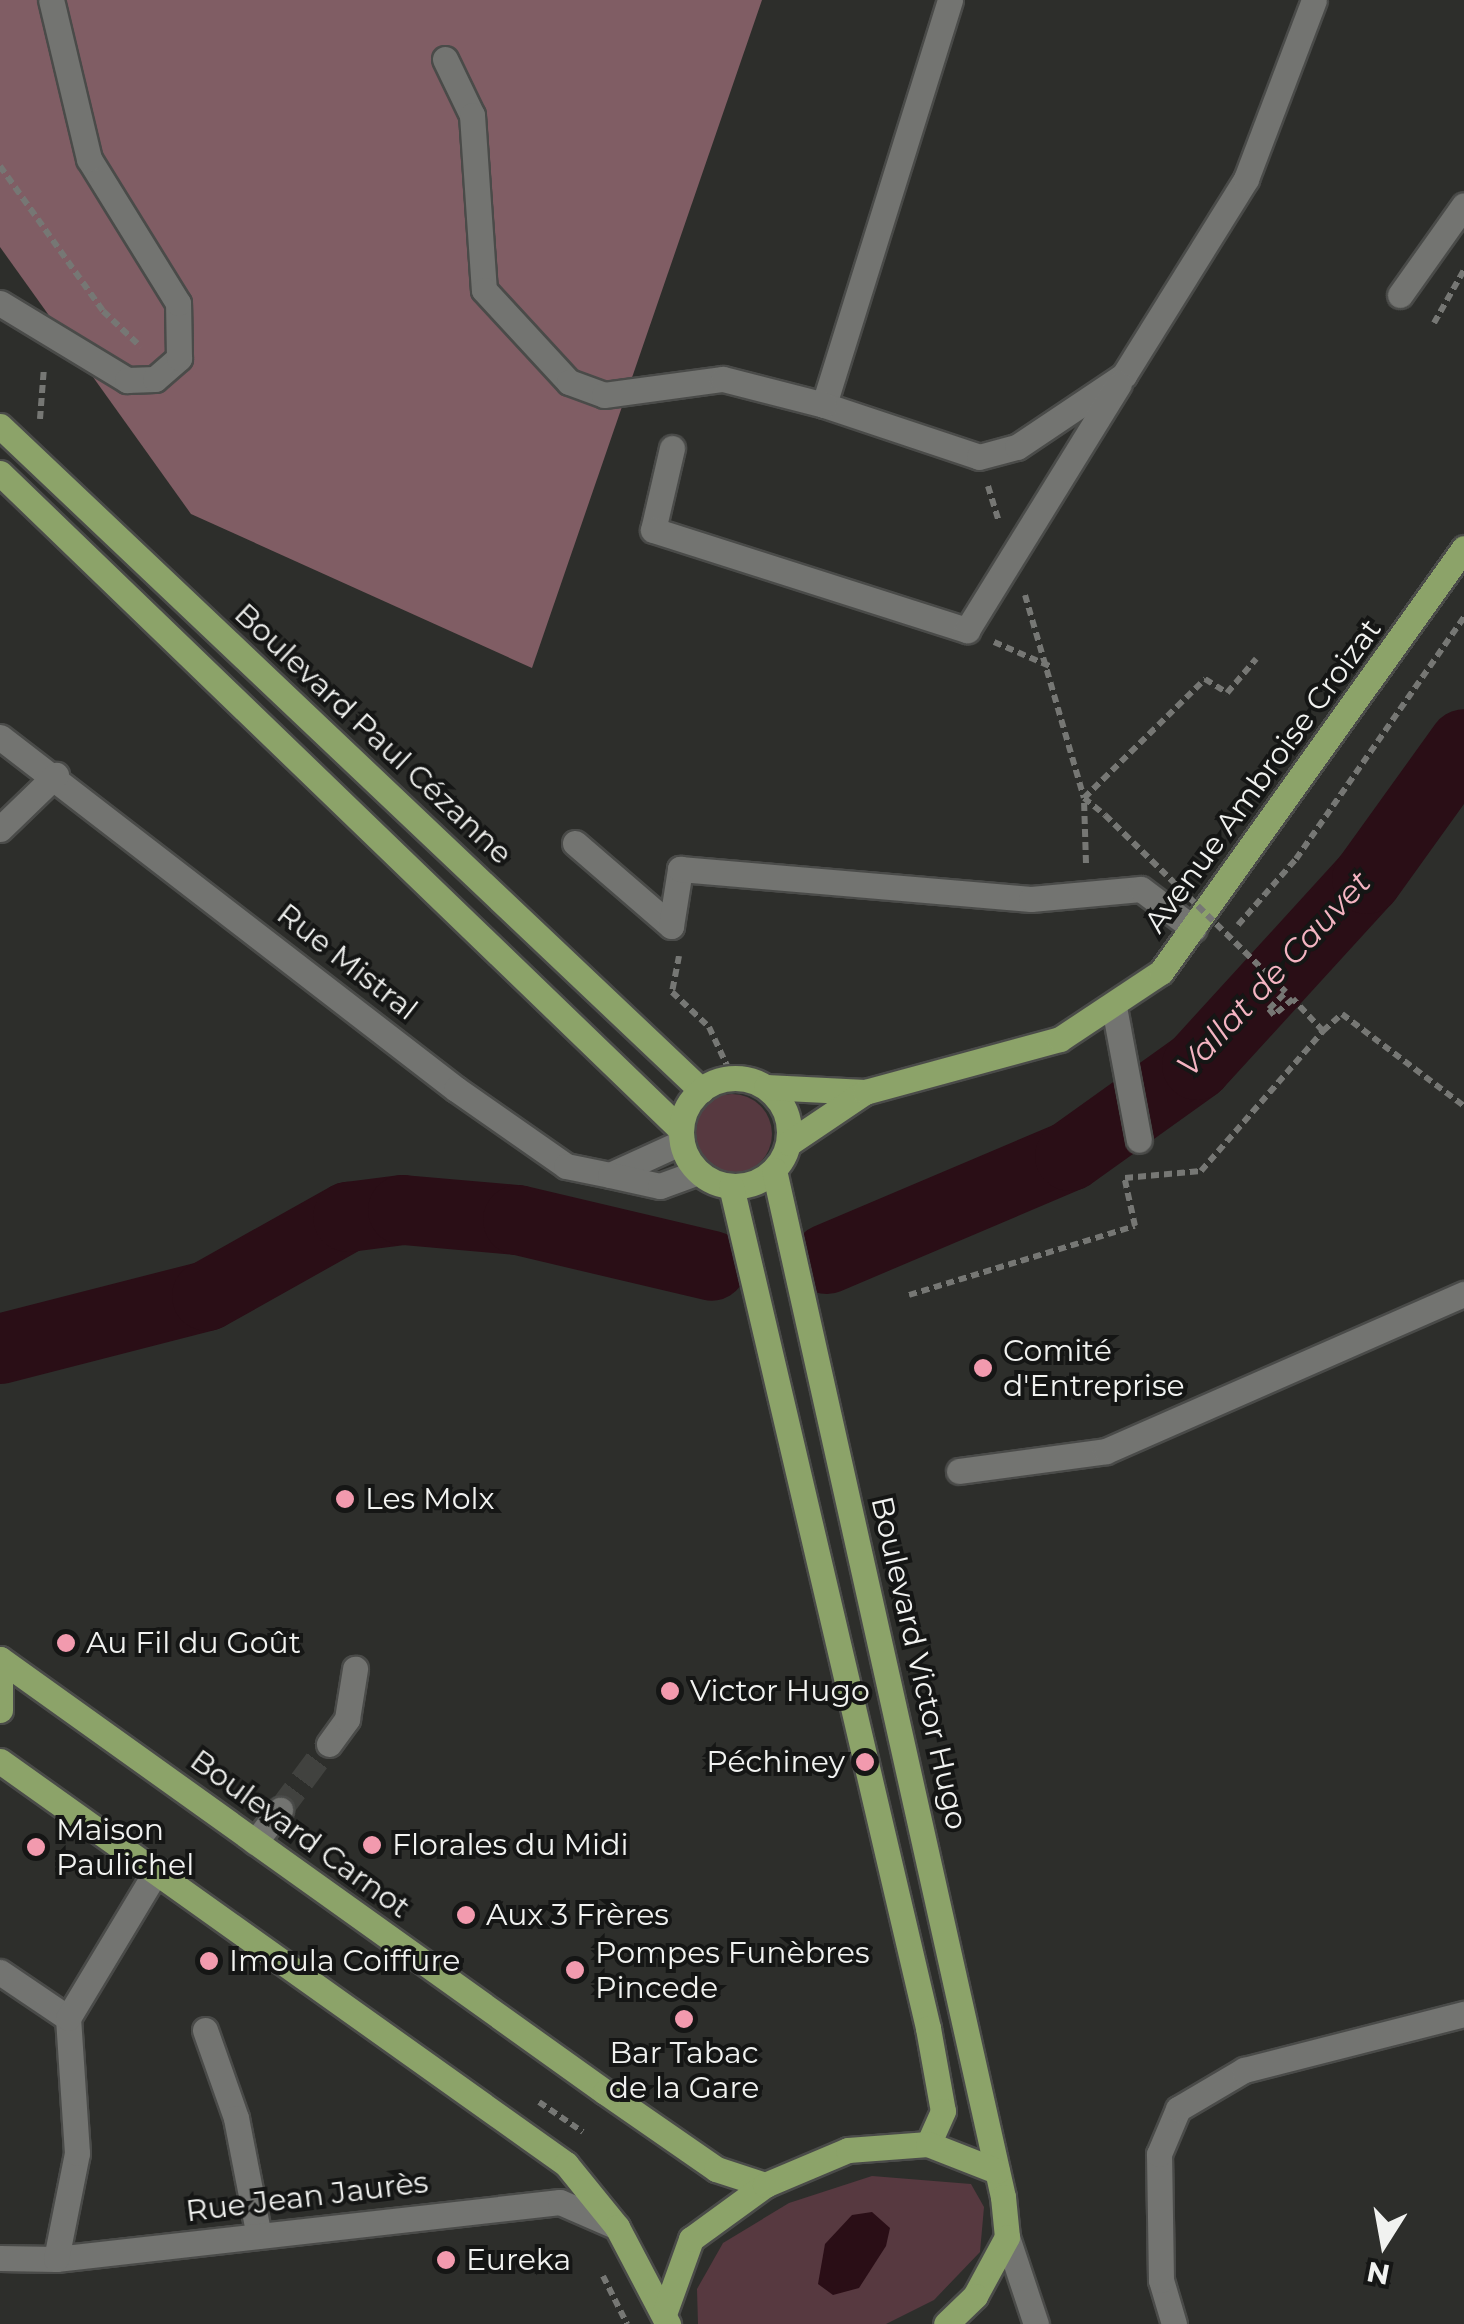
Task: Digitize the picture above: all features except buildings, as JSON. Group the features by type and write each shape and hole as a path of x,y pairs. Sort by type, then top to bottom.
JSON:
{"main road":[{"name":"Boulevard Paul Cézanne","path":"0,426 701,1090"},
{"path":"0,473 681,1136 698,1172 731,1186 774,1170 789,1142 781,1102 766,1087 733,1078 701,1090 681,1136"},
{"name":"Avenue Ambroise Croizat","path":"766,1087 865,1092 1060,1039 1114,1008 1160,972 1194,930 1464,548"},
{"name":"Avenue Ambroise Croizat","path":"789,1142 865,1092"},
{"name":"Boulevard Victor Hugo","path":"774,1170 997,2171 1007,2237"},
{"path":"731,1186 928,2028 942,2111 928,2144"},
{"path":"0,1659 0,1710"},
{"name":"Boulevard Carnot","path":"0,1659 716,2168 766,2185"},
{"path":"0,1761 566,2164 616,2227 666,2319"},
{"path":"666,2319 690,2239 766,2185 848,2150 928,2144 997,2171"},
{"path":"952,2323 1007,2237"}],"street":[{"path":"0,303 127,380 147,379 178,358 178,302 89,159 51,0"},
{"path":"824,405 950,0"},
{"path":"672,448 652,530 967,630 1246,180 1314,0"},
{"path":"444,59 472,114 484,290 569,382 604,395 723,378 824,405 979,457 1017,447 1124,375"},
{"path":"1400,295 1464,205"},
{"name":"Rue Mistral","path":"0,737 56,775 456,1089 566,1166 660,1186 698,1172"},
{"path":"0,828 56,775"},
{"path":"575,843 670,926 680,869 1032,899 1141,889 1194,930"},
{"path":"1114,1008 1138,1131"},
{"path":"610,1175 681,1136"},
{"path":"959,1470 1106,1451 1464,1294"},
{"path":"329,1744 347,1719 356,1669"},
{"path":"255,1842 280,1810"},
{"path":"56,2259 77,2153 68,2018 157,1870"},
{"path":"0,1972 68,2018"},
{"path":"1174,2324 1161,2280 1158,2154 1178,2109 1244,2070 1464,2014"},
{"path":"205,2030 236,2118 260,2236"},
{"name":"Rue Jean Jaurès","path":"0,2258 56,2259 560,2202 616,2227"},
{"path":"1007,2237 1036,2324"}],"path":[{"path":"0,166 102,310 150,356 147,379"},
{"path":"1434,323 1464,270"},
{"path":"40,420 46,331"},
{"path":"979,457 1011,559 1053,668 1084,798 1086,894"},
{"path":"967,630 1053,668"},
{"path":"1084,798 1205,680 1227,693 1256,659"},
{"path":"1084,798 1286,992 1269,1009 1274,1015 1293,1000 1324,1031"},
{"path":"672,992 709,1028 733,1078"},
{"path":"1125,1178 1201,1171 1342,1014 1464,1106"},
{"path":"908,1295 1134,1226 1116,1150 1138,1131"},
{"path":"600,2271 626,2324"}],"shaded area":[{"path":"0,0 762,0 532,668 191,514 0,247"},
{"path":"732,1094 747,1097 760,1106 769,1119 769,1149 760,1162 747,1171 732,1174 717,1171 704,1162 695,1149 692,1134 695,1119 704,1106 717,1097"},
{"path":"872,2176 971,2184 984,2207 980,2252 934,2300 886,2324 698,2324 697,2289 723,2243 789,2203"},
{"path":"872,2212 890,2228 886,2246 859,2288 833,2295 818,2284 825,2244 852,2215"}],"waterway":[{"name":"Vallat de Cauvet","path":"827,1259 1070,1156 1197,1065 1367,879 1464,744"},
{"name":"Vallat de Cauvet","path":"0,1349 207,1296 348,1217 403,1210 518,1220 712,1266"}],"tunnel":[{"path":"280,1810 329,1744"}],"place":[{"name":"Comité d'Entreprise","path":"983,1368"},
{"name":"Les Molx","path":"345,1499"},
{"name":"Au Fil du Goût","path":"66,1643"},
{"name":"Victor Hugo","path":"670,1691"},
{"name":"Péchiney","path":"865,1762"},
{"name":"Florales du Midi","path":"372,1845"},
{"name":"Maison Paulichel","path":"36,1847"},
{"name":"Aux 3 Frères","path":"466,1915"},
{"name":"Imoula Coiffure","path":"209,1961"},
{"name":"Pompes Funèbres Pincede","path":"575,1970"},
{"name":"Bar Tabac de la Gare","path":"684,2019"},
{"name":"Eureka","path":"446,2260"}]}
